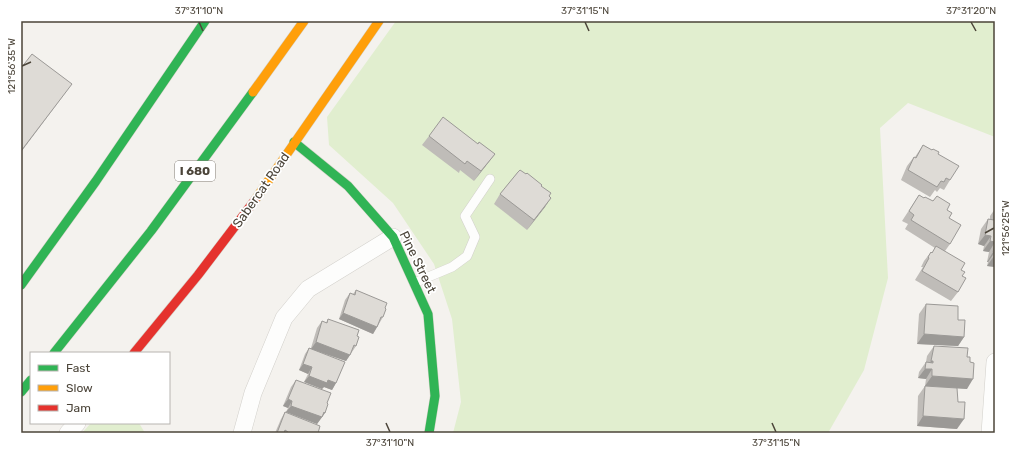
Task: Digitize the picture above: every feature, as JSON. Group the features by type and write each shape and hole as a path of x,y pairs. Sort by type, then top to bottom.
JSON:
{"main road":[{"path":"21,285 96,181 205,21"},
{"name":"I 680","path":"55,352 157,222 242,108 304,21"},
{"name":"Sabercat Road","path":"135,352 248,209 379,21"},
{"name":"Pine Street","path":"294,142 348,186 393,237 428,314 435,396 428,433"},
{"path":"21,392 30,381"}],"street":[{"path":"242,433 253,393 284,318 308,289 393,237"},
{"path":"990,433 995,362"},
{"path":"68,433 75,424"}],"lane":[{"path":"414,283 452,267 468,256 474,237 465,216 490,179"}],"green space":[{"path":"396,21 995,21 995,137 908,103 880,128 888,278 864,370 828,433 453,433 461,402 452,319 434,264 393,203 329,145 327,117"},
{"path":"90,424 140,424 145,433 82,433"}],"building":[{"path":"32,54 72,84 21,151 21,68"},
{"path":"443,117 478,144 479,142 495,154 481,171 467,161 465,164 429,136"},
{"path":"923,145 939,152 938,154 959,166 950,180 946,178 944,182 941,181 937,187 908,170 914,157 916,158"},
{"path":"520,170 526,174 527,173 551,193 549,196 551,198 534,220 500,194"},
{"path":"919,195 933,201 937,196 950,204 947,210 952,213 949,218 961,225 950,244 911,220 914,215 909,211"},
{"path":"995,216 995,242 990,241 991,236 985,235 988,219 994,220"},
{"path":"936,246 965,263 961,270 965,272 962,276 966,278 958,292 922,271 929,258 928,257"},
{"path":"356,290 387,303 383,317 381,317 377,327 343,313 350,293 355,295"},
{"path":"926,304 958,306 958,320 965,320 964,337 924,334"},
{"path":"328,319 359,330 357,336 359,337 356,346 354,345 350,355 316,342 322,321 327,323"},
{"path":"934,346 968,348 967,357 970,357 970,362 974,363 973,379 932,376 932,369 925,369 926,362 933,363 933,361 931,361"},
{"path":"309,348 345,362 336,383 328,380 327,383 309,376 312,367 303,364"},
{"path":"296,380 331,393 325,413 324,412 322,417 291,406 292,401 288,399"},
{"path":"925,386 957,388 958,402 965,402 964,419 923,416"},
{"path":"285,412 320,426 318,433 288,433 285,430 284,433 277,433"}],"traffic: fast":[{"path":"21,285 96,181 205,21"},
{"path":"55,352 151,231 253,92"},
{"path":"294,142 348,186 393,237 428,314 435,396 429,433"},
{"path":"21,392 30,381"}],"traffic: slow":[{"path":"253,92 304,21"},
{"path":"255,200 379,21"}],"traffic: jam":[{"path":"135,352 198,275 255,200"}]}
